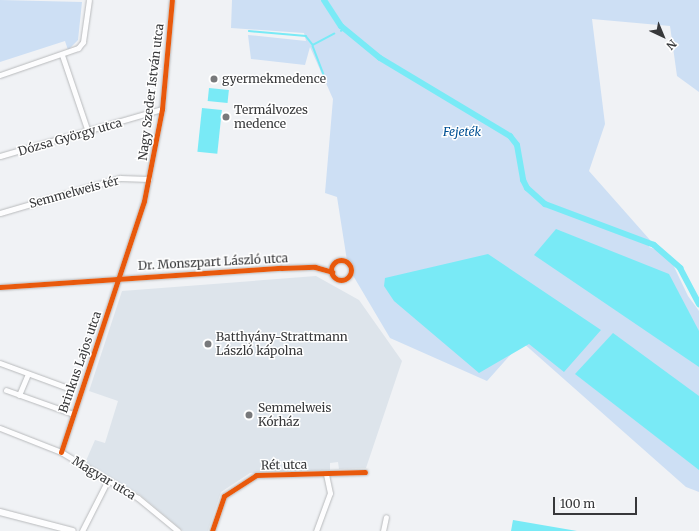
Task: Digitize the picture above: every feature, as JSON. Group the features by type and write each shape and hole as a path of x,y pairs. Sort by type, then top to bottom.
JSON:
{"street":[{"path":"0,75 62,55 81,45 89,0"},
{"name":"Nagy Szeder István utca","path":"119,278 149,179 162,109 172,0"},
{"path":"62,55 88,132"},
{"name":"Dózsa György utca","path":"0,156 88,132 162,109"},
{"name":"Semmelweis tér","path":"0,213 120,178 149,179"},
{"name":"Dr. Monszpart László utca","path":"0,287 286,268 315,267 332,272"},
{"name":"Brinkus Lajos utca","path":"61,452 119,278"},
{"path":"0,363 68,388"},
{"path":"19,394 28,374"},
{"path":"6,390 73,414"},
{"name":"Magyar utca","path":"0,428 61,452 138,498 178,531"},
{"name":"Rét utca","path":"212,531 224,496 256,475 365,472"},
{"path":"316,531 330,493 326,474"},
{"path":"82,531 108,480"},
{"path":"0,512 73,531"},
{"path":"382,531 386,517"}],"shaded area":[{"name":"Semmelweis Kórház","path":"316,276 359,300 402,361 366,468 339,469 338,462 330,463 330,470 250,473 221,492 208,531 183,531 139,494 85,463 95,440 105,443 118,401 89,391 122,291"}],"green space":[{"path":"0,0 82,2 78,40 68,50 65,41 0,62"},
{"name":"Fejeték","path":"232,0 699,0 699,92 677,76 670,26 592,19 605,124 589,171 650,240 649,247 668,254 688,296 699,311 699,492 686,487 522,342 487,381 390,338 348,267 337,197 325,193 333,99 310,47 305,65 251,59 248,35 306,41 304,33 231,28"}],"water":[{"path":"209,88 229,90 228,103 208,101"},
{"path":"202,108 222,110 217,154 197,152"},
{"path":"556,229 669,274 699,331 699,367 534,255"},
{"path":"488,254 601,330 564,372 529,344 479,373 394,301 384,286 385,278"},
{"path":"613,333 699,396 699,470 575,374"},
{"path":"513,520 577,531 511,531"}],"waterway":[{"path":"324,0 341,26 380,58 510,136 517,145 523,180 527,188 545,204 654,245 680,268 699,304"},
{"path":"341,31 345,29"},
{"path":"249,31 306,36 313,45 334,34"},
{"path":"313,46 324,74"}],"cycle path":[{"path":"61,452 144,201 162,109 172,0"},
{"path":"341,260 348,263 351,270 348,277 341,280 334,277 331,270 334,263 341,260"},
{"path":"0,287 281,268 315,267 332,272"},
{"path":"212,531 224,496 256,475 365,472"}],"place":[{"name":"gyermekmedence","path":"214,79"},
{"name":"Termálvozes medence","path":"226,117"},
{"name":"Batthyány-Strattmann László kápolna","path":"208,344"},
{"name":"Semmelweis Kórház","path":"249,415"}]}
